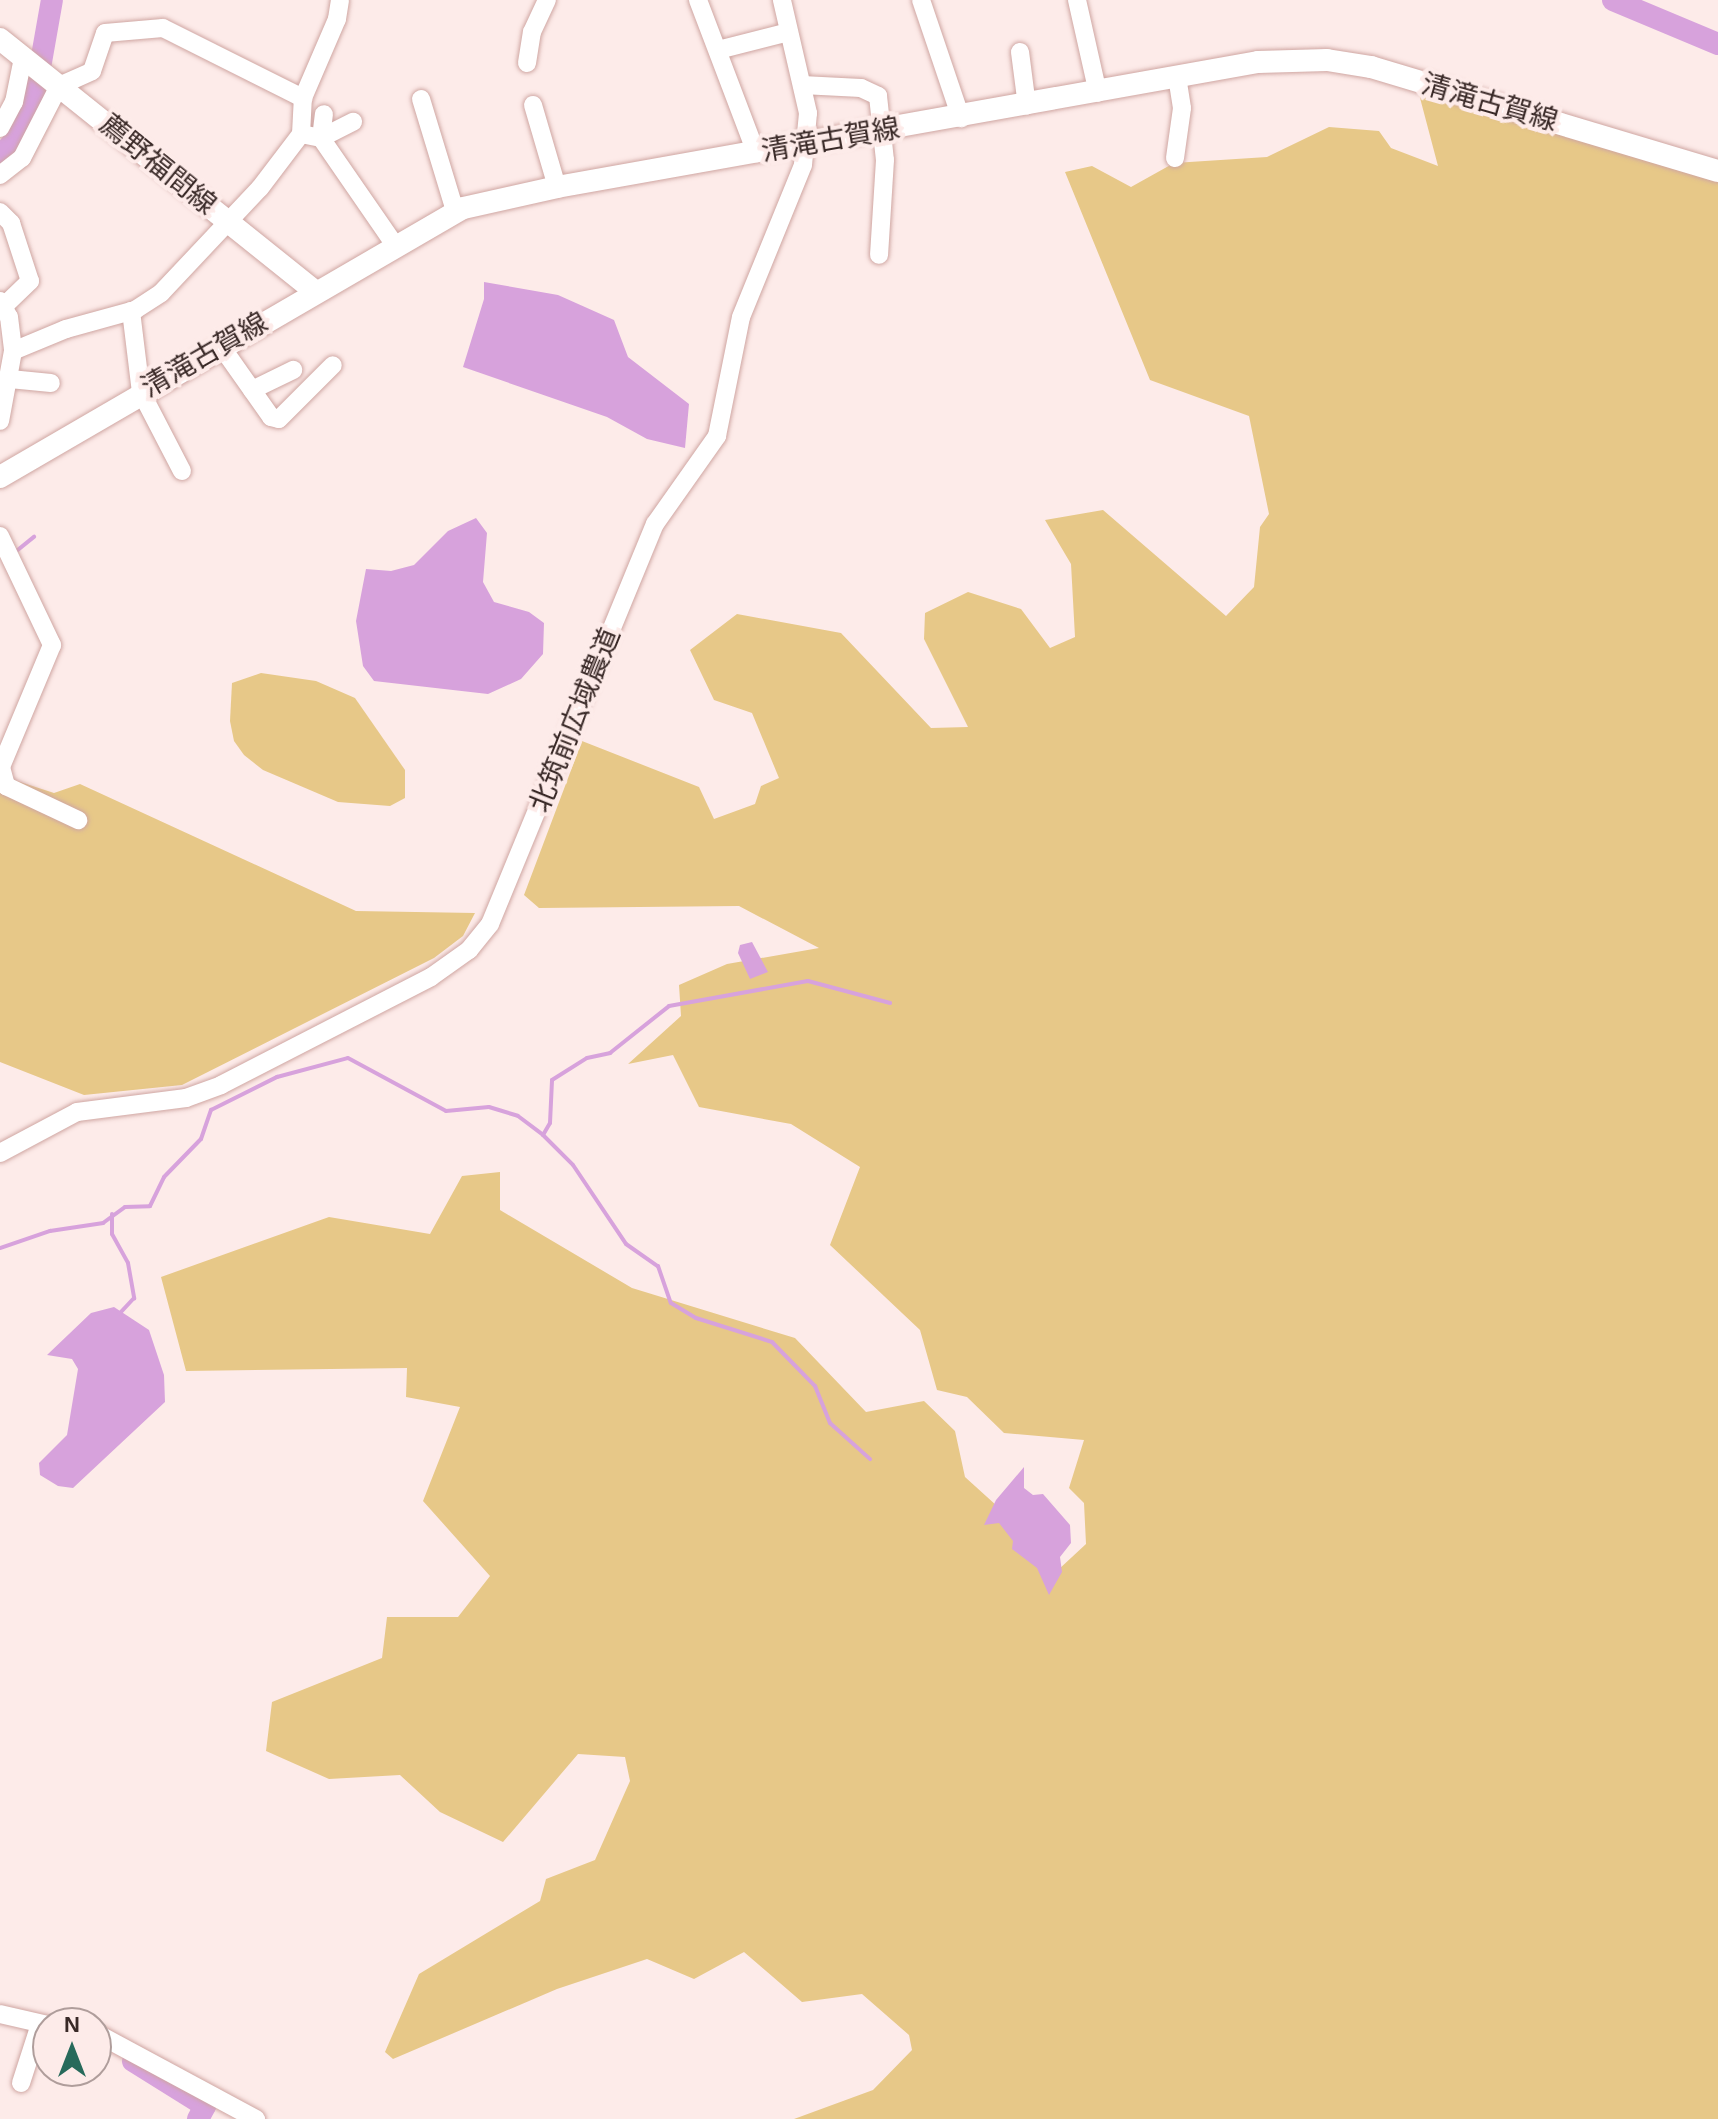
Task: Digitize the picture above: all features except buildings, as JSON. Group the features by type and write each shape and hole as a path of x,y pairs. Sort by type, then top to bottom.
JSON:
{"main road":[{"name":"薦野福間線","path":"0,39 315,291"},
{"name":"清滝古賀線","path":"0,477 455,211 557,187 961,118 1258,62 1347,62 1718,171"}],"street":[{"path":"13,351 131,311 161,293 229,221 301,134 303,98 322,43 337,19 340,0"},
{"path":"527,63 532,32 547,0"},
{"path":"698,0 756,153"},
{"name":"北筑前広域農道","path":"0,1153 77,1112 186,1098 214,1089 431,977 482,936 504,897 655,524 717,436 741,317 808,143 802,85 782,0"},
{"path":"921,0 961,118"},
{"path":"1077,0 1098,93"},
{"path":"0,175 22,158 54,82 92,71 105,33 163,28 303,98"},
{"path":"718,50 789,32"},
{"path":"1020,52 1027,106"},
{"path":"0,128 14,102 23,58"},
{"path":"1175,158 1182,108 1177,78"},
{"path":"802,85 861,88 878,96 883,131 879,255"},
{"path":"421,99 455,211"},
{"path":"533,105 557,187"},
{"path":"324,114 321,138 394,244"},
{"path":"301,134 321,138 353,122"},
{"path":"0,212 11,223 30,281 2,303 13,351 0,421"},
{"path":"131,311 141,392 182,471"},
{"path":"221,346 271,417 279,419 333,365"},
{"path":"252,390 293,370"},
{"path":"10,379 51,383"},
{"path":"0,536 52,645 1,767 6,786 78,820"},
{"path":"0,2014 32,2022"},
{"path":"112,2042 256,2119"},
{"path":"21,2083 32,2055"}],"shaded area":[{"path":"1415,79 1718,178 1718,2119 794,2119 873,2090 912,2050 909,2035 862,1994 802,2002 744,1952 694,1979 647,1959 557,1989 393,2059 385,2052 419,1974 540,1901 546,1879 595,1860 630,1781 625,1757 578,1754 503,1842 440,1812 400,1775 329,1779 266,1751 272,1702 382,1658 387,1617 458,1617 490,1576 423,1501 460,1407 406,1397 407,1368 186,1371 161,1277 329,1217 430,1234 462,1176 500,1172 500,1210 632,1288 795,1338 866,1412 924,1401 955,1431 965,1477 1039,1544 1058,1570 1086,1544 1084,1503 1069,1488 1084,1440 1004,1433 967,1397 937,1390 920,1330 830,1245 860,1167 791,1124 699,1107 673,1055 628,1064 681,1016 679,985 727,964 819,948 739,906 539,908 524,895 582,741 699,787 714,819 755,804 761,786 779,778 752,713 714,700 690,650 737,614 841,633 931,728 968,727 924,639 925,613 968,592 1021,609 1050,648 1075,637 1071,564 1045,520 1103,510 1226,616 1254,587 1260,527 1269,514 1249,416 1150,380 1065,172 1092,166 1131,187 1174,163 1267,157 1329,127 1379,131 1391,148 1438,166"},
{"path":"484,282 558,295 614,320 628,357 689,404 685,448 647,439 607,417 463,367 484,299"},
{"path":"476,518 487,533 483,582 494,602 529,612 544,623 543,654 521,679 488,694 374,681 363,666 356,621 366,569 391,571 414,565 448,531"},
{"path":"261,673 316,681 355,698 405,770 405,798 390,806 338,802 263,770 244,755 234,741 230,721 232,683"},
{"path":"11,779 54,793 80,784 356,911 475,913 463,936 434,958 182,1085 84,1095 0,1062 0,780"},
{"path":"752,942 768,972 750,979 738,953 740,945"},
{"path":"114,1307 149,1330 164,1375 165,1402 73,1488 58,1486 40,1475 39,1463 67,1435 78,1369 72,1359 47,1355 91,1313"},
{"path":"1024,1467 1024,1488 1033,1495 1043,1494 1070,1525 1071,1543 1060,1557 1062,1572 1049,1595 1037,1568 1012,1549 1013,1541 999,1523 984,1525 996,1500"}],"waterway":[{"path":"0,158 23,129 35,96 52,0"},
{"path":"1613,0 1718,44"},
{"path":"14,553 34,537"},
{"path":"543,1135 550,1123 552,1080 587,1058 610,1053 669,1006 808,981 890,1003"},
{"path":"0,1248 50,1231 103,1223 125,1207 150,1206 164,1177 201,1139 211,1110 277,1077 348,1058 446,1111 489,1107 518,1116 543,1135 573,1165 626,1244 658,1266 671,1303 696,1318 772,1342 815,1386 830,1423 870,1459"},
{"path":"112,1214 112,1234 128,1263 134,1298 120,1313"},
{"path":"133,2061 205,2106 198,2119"}]}
